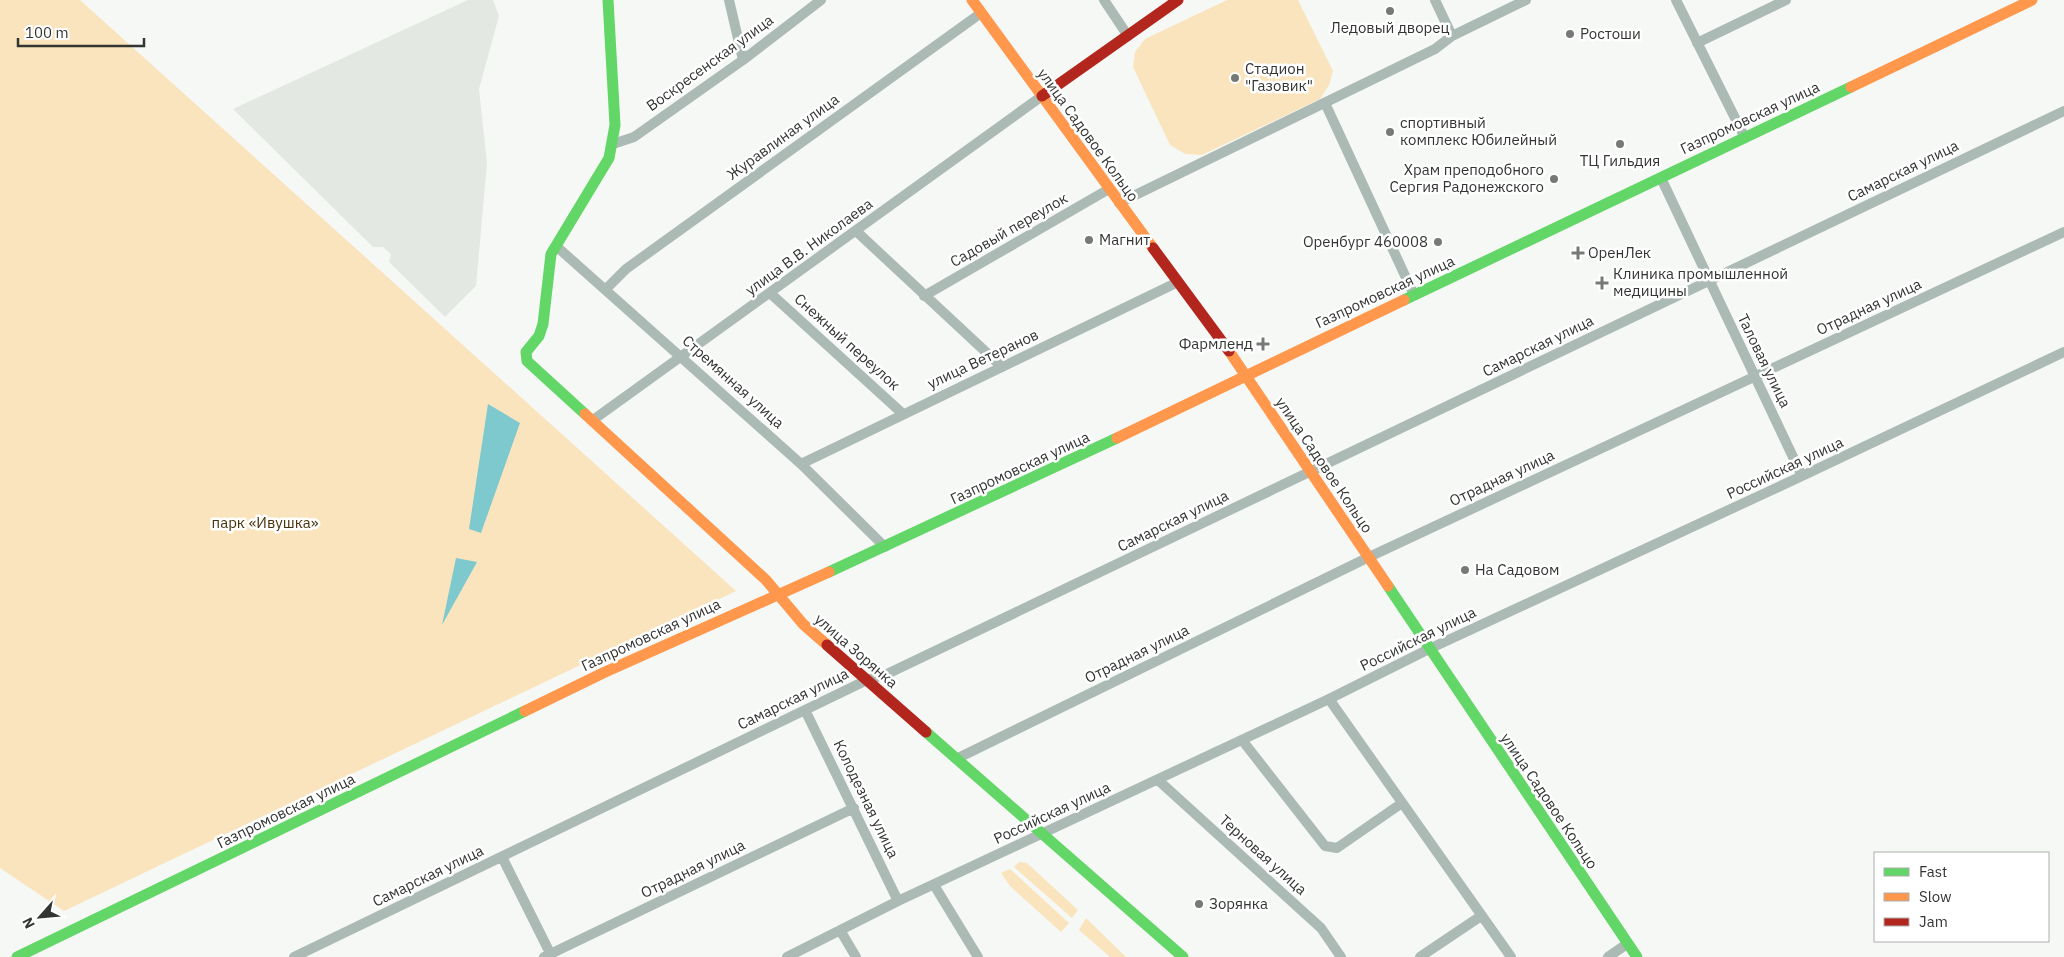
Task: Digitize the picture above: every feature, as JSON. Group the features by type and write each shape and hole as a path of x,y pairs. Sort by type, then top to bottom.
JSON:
{"street":[{"path":"556,246 609,158 613,144 615,126 608,0"},
{"path":"729,0 743,60"},
{"name":"Воскресенская улица","path":"613,144 634,137 743,60 821,0"},
{"name":"улица Садовое Кольцо","path":"972,0 1247,376 1309,472 1369,557 1428,649 1637,957"},
{"path":"1104,0 1128,36"},
{"path":"1042,96 1178,0"},
{"path":"1435,0 1452,36"},
{"path":"1119,203 1435,49 1452,36 1526,0"},
{"path":"1676,0 1745,138"},
{"path":"1697,42 1786,0"},
{"name":"Газпромовская улица","path":"18,957 602,674 885,547 2032,0"},
{"name":"Журавлиная улица","path":"606,289 626,269 981,13"},
{"name":"улица В.В. Николаева","path":"593,420 1042,96"},
{"path":"1324,103 1414,295"},
{"name":"Самарская улица","path":"294,957 867,680 887,674 2064,111"},
{"name":"Таловая улица","path":"1661,178 1708,281 1755,375 1802,476"},
{"name":"Садовый переулок","path":"924,296 1109,189"},
{"path":"856,231 1002,367"},
{"name":"Отрадная улица","path":"956,759 1369,557 1755,375 1867,326 2064,232"},
{"name":"Стремянная улица","path":"556,246 682,356 801,464 885,547"},
{"name":"улица Зорянка","path":"556,246 548,263 546,317 540,334 526,352 527,361 766,580 803,624 1183,957"},
{"name":"улица Ветеранов","path":"801,464 1178,282"},
{"name":"Снежный переулок","path":"770,293 903,414"},
{"name":"Российская улица","path":"787,957 898,901 1329,699 1428,649 2064,352"},
{"path":"1329,699 1511,957"},
{"name":"Колодезная улица","path":"805,710 898,901"},
{"path":"1242,740 1325,846 1338,848 1402,803"},
{"name":"Терновая улица","path":"1158,780 1320,928 1341,957"},
{"name":"Отрадная улица","path":"549,956 854,808"},
{"path":"502,856 549,956"},
{"path":"934,885 978,957"},
{"path":"1420,957 1481,916"},
{"path":"840,930 856,957"},
{"path":"1608,957 1627,944"}],"shaded area":[{"path":"468,0 493,0 499,16 479,89 487,163 476,286 445,317 389,262 391,254 383,247 373,247 233,109"}],"green space":[{"name":"парк «Ивушка»","path":"0,0 80,0 736,591 64,911 0,868"},
{"name":"Стадион \"Газовик\"","path":"1227,0 1298,0 1333,71 1329,85 1320,99 1202,155 1185,154 1170,145 1133,67 1135,52 1145,39"},
{"path":"1019,862 1027,863 1078,910 1072,918 1014,867"},
{"path":"1010,869 1069,923 1061,932 1010,886 1001,873"},
{"path":"1086,918 1126,957 1110,957 1079,930"}],"water":[{"path":"488,404 520,423 481,533 469,529"},
{"path":"456,558 477,562 442,625"}],"traffic: fast":[{"path":"585,414 527,361 526,352 539,336 543,324 551,254 609,158 615,125 608,0"},
{"path":"1404,300 1851,87"},
{"path":"829,572 1117,438"},
{"path":"1388,586 1637,957"},
{"path":"17,957 525,711"},
{"path":"926,732 1183,957"}],"traffic: slow":[{"path":"972,0 1153,248"},
{"path":"1851,87 2032,0"},
{"path":"1117,438 1404,300"},
{"path":"1229,351 1388,586"},
{"path":"585,414 766,580 803,624 827,645"},
{"path":"525,711 603,673 829,572"}],"traffic: jam":[{"path":"1042,96 1178,0"},
{"path":"1153,248 1229,351"},
{"path":"827,645 926,732"}],"place":[{"name":"Ледовый дворец","path":"1390,11"},
{"name":"Ростоши","path":"1570,34"},
{"name":"Стадион \"Газовик\"","path":"1235,78"},
{"name":"спортивный комплекс Юбилейный","path":"1390,132"},
{"name":"ТЦ Гильдия","path":"1620,144"},
{"name":"Храм преподобного Сергия Радонежского","path":"1554,179"},
{"name":"Магнит","path":"1089,240"},
{"name":"Оренбург 460008","path":"1438,242"},
{"name":"ОренЛек","path":"1578,253"},
{"name":"Клиника промышленной медицины","path":"1602,283"},
{"name":"Фармленд","path":"1263,344"},
{"name":"На Садовом","path":"1465,570"},
{"name":"Зорянка","path":"1199,904"}]}
